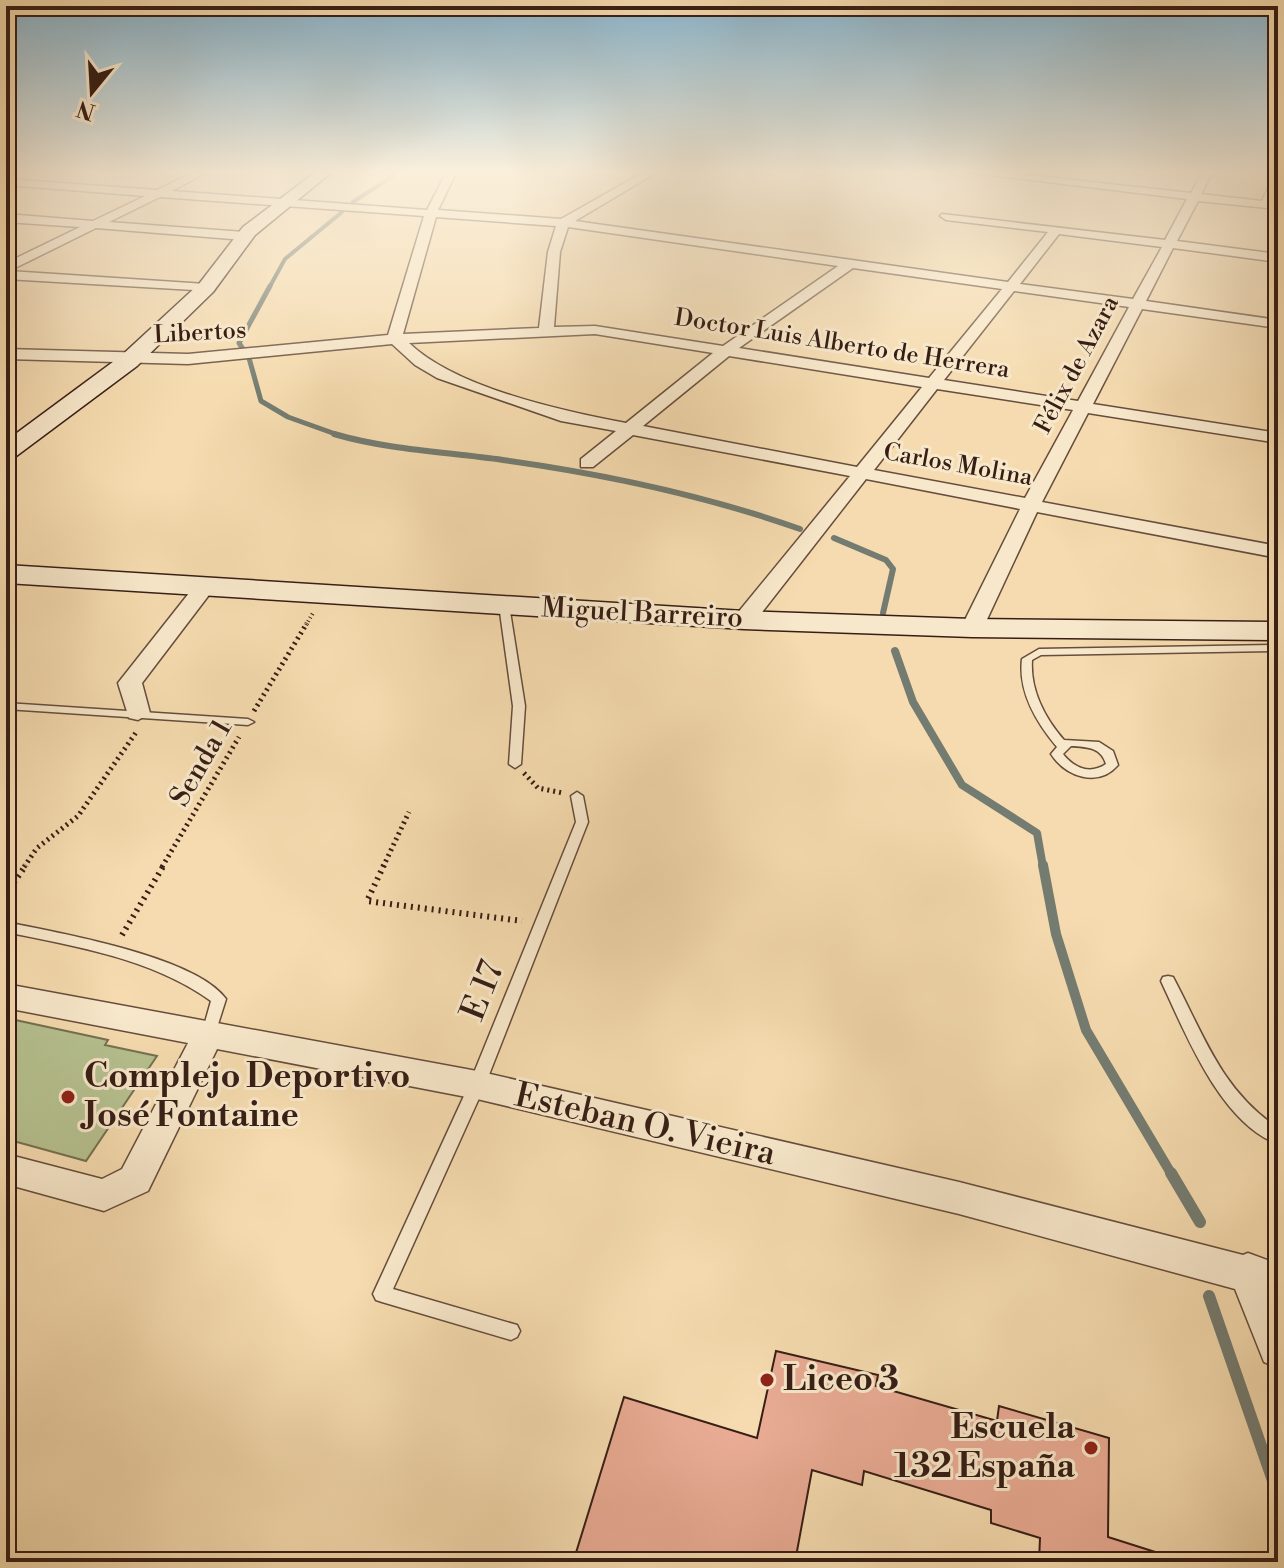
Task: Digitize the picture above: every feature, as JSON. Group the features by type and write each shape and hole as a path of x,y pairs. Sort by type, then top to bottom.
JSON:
{"street":[{"path":"10,264 53,244"},
{"path":"8,450 129,361 206,288 238,244"},
{"path":"396,339 395,330 421,244"},
{"path":"546,330 556,244"},
{"path":"715,244 1278,324"},
{"path":"744,620 1045,244"},
{"name":"Félix de Azara","path":"972,628 1081,407 1168,244"},
{"path":"1170,244 1277,255"},
{"path":"587,463 728,349 851,263"},
{"path":"6,275 206,288"},
{"name":"Doctor Luis Alberto de Herrera","path":"396,339 546,330 621,333 1278,438"},
{"name":"Libertos","path":"6,354 129,361 215,357 396,339"},
{"name":"Carlos Molina","path":"396,339 420,362 480,390 541,410 628,430 1278,552"},
{"name":"Miguel Barreiro","path":"6,574 744,620 972,628 1278,631"},
{"path":"138,713 130,683 204,587"},
{"name":"Esteban O. Vieira","path":"6,996 477,1085 943,1194 1263,1276"},
{"path":"6,1169 104,1195 122,1189 135,1180 209,1033"},
{"path":"1263,1276 1278,1348"}],"lane":[{"path":"504,605 519,706 515,764"},
{"path":"1062,745 1047,730 1024,672 1027,659 1039,652 1278,648"},
{"path":"6,706 248,722"},
{"name":"E 17","path":"511,1331 382,1294 477,1085 582,822 577,796"},
{"path":"6,927 111,951 198,982 219,999 209,1033"},
{"path":"1168,981 1220,1084 1233,1102 1278,1137"}],"path":[{"name":"Senda 1","path":"111,951 137,913 323,595"},
{"path":"6,894 37,848 78,816 140,727 138,713"},
{"path":"515,764 538,788 577,796"},
{"path":"409,812 367,901 542,924"}],"green space":[{"name":"Complejo Deportivo José Fontaine","path":"6,1018 108,1040 105,1045 157,1056 86,1161 6,1139"}],"building":[{"path":"776,1351 878,1375 876,1386 997,1421 999,1406 1109,1438 1108,1537 1171,1557 1170,1562 1039,1562 1040,1538 991,1523 991,1510 864,1471 862,1485 812,1470 795,1562 579,1562 580,1558 575,1556 624,1397 757,1438"}],"waterway":[{"path":"269,288 285,259 303,244"},
{"path":"245,352 239,343 270,286"},
{"path":"249,358 261,401 288,417 338,435"},
{"path":"334,434 338,435"},
{"path":"338,435 397,447 503,460 616,479 727,506 800,529"},
{"path":"834,538 886,560 893,569 883,613"},
{"path":"895,651 913,702 962,785 1037,833 1043,867"},
{"path":"1043,865 1056,934 1086,1030 1172,1175"},
{"path":"1171,1173 1200,1222"},
{"path":"1209,1296 1278,1495"}],"place":[{"name":"Complejo Deportivo José Fontaine","path":"68,1097"},
{"name":"Liceo 3","path":"767,1380"},
{"name":"Escuela 132 España","path":"1091,1448"}]}
